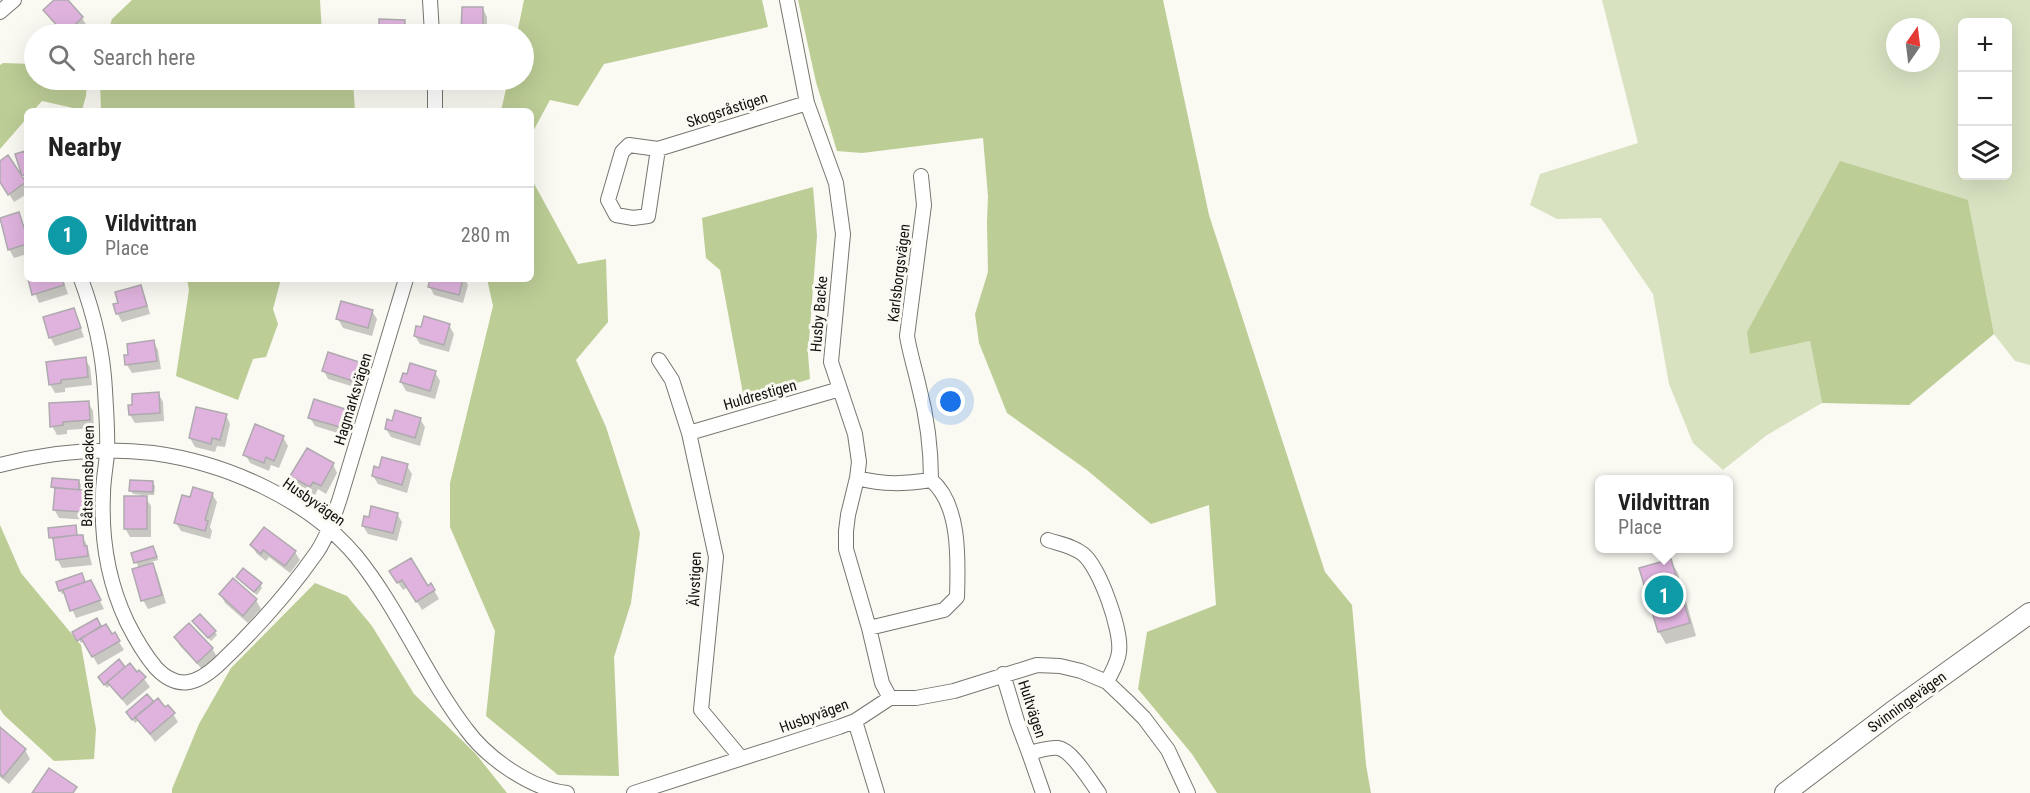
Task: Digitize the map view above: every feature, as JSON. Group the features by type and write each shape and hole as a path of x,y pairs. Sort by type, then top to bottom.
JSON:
{"main road":[{"name":"Svinningevägen","path":"1785,793 1892,712 2030,613"}],"street":[{"path":"0,12 14,0"},
{"path":"430,0 431,24"},
{"name":"Husby Backe","path":"787,0 807,103 836,183 843,234 831,362 855,434 859,462 848,515 846,549 882,683 890,698"},
{"path":"435,90 435,108"},
{"name":"Skogsråstigen","path":"658,149 648,216 633,218 616,215 608,200 622,152 629,145 658,149 807,103"},
{"name":"Karlsborgsvägen","path":"921,176 924,205 907,336 909,353 920,387 926,423 931,458 931,480"},
{"name":"Båtsmansbacken","path":"82,282 100,353 105,388 107,451 103,493 104,535 108,566 117,600 132,632 152,662 164,675 174,681 193,682 208,674 281,597 317,551 329,528"},
{"name":"Hagmarksvägen","path":"329,528 344,487 405,282"},
{"name":"Älvstigen","path":"659,360 672,380 689,433 716,556 701,710 741,758"},
{"name":"Huldrestigen","path":"689,433 840,389"},
{"name":"Husbyvägen","path":"0,465 38,455 75,452 153,453 215,468 275,493 329,528 355,556 375,583 466,730 493,756 534,785 561,793"},
{"path":"857,478 874,483 898,485 931,480 941,488 947,501 958,546 957,597 944,610 869,628"},
{"path":"1048,540 1071,546 1083,554 1095,568 1105,591 1119,638 1116,664 1107,682"},
{"path":"890,698 916,698 954,691 1037,665 1060,666 1081,671 1107,682 1144,718 1168,750 1188,793"},
{"name":"Hultvägen","path":"1003,674 1042,793"},
{"name":"Husbyvägen","path":"634,793 855,721 890,698"},
{"path":"855,721 877,793"},
{"name":"Hultvägen","path":"1029,753 1055,748 1063,749 1075,760 1099,793"}],"green space":[{"path":"132,0 320,0 321,24 110,24 112,19"},
{"path":"524,0 762,0 768,27 604,64 578,106 550,100 534,129 534,108 502,108 506,90 534,90 534,24 519,24"},
{"path":"798,0 1163,0 1209,215 1325,572 1352,605 1366,765 1371,793 1217,793 1192,754 1138,689 1147,632 1216,605 1209,505 1151,524 1087,470 1007,413 979,343 975,314 988,272 988,196 983,138 862,153 837,151 816,82"},
{"path":"1602,0 2030,0 2030,365 2015,361 1994,334 1968,200 1748,332 1750,354 1810,341 1822,403 1767,435 1723,470 1693,443 1669,384 1653,294 1601,218 1557,219 1530,205 1540,174 1638,143"},
{"path":"3,63 24,64 24,90 86,90 83,108 42,101 36,108 24,108 24,121 0,149 0,65"},
{"path":"100,90 354,90 355,108 101,108"},
{"path":"1840,161 1968,200 1994,334 1909,405 1822,403 1810,341 1750,354 1747,332"},
{"path":"534,183 578,264 606,259 608,322 576,360 606,427 640,533 631,603 614,657 619,776 558,775 486,716 495,631 450,527 450,483 493,306 488,282 534,282"},
{"path":"813,187 817,236 808,354 810,379 744,399 720,270 706,258 702,218"},
{"path":"188,282 280,282 273,309 278,324 266,357 253,359 238,400 176,376 189,290"},
{"path":"0,525 21,573 81,645 96,729 94,759 54,761 0,709"},
{"path":"315,583 347,596 372,626 414,694 475,753 507,793 172,793 199,724 231,668"}],"building":[{"path":"54,0 68,0 83,17 76,24 56,24 43,10"},
{"path":"462,7 483,7 483,24 461,24"},
{"path":"379,19 405,20 405,24 379,24"},
{"path":"24,151 24,175 22,176 15,154"},
{"path":"8,155 24,179 24,183 8,195 0,182 0,161"},
{"path":"19,212 24,228 24,245 8,250 0,218"},
{"path":"29,282 63,282 64,285 32,295"},
{"path":"429,282 462,282 459,295 428,287"},
{"path":"141,285 147,306 116,314 113,304 118,303 115,292"},
{"path":"341,301 373,310 368,328 336,319"},
{"path":"74,308 81,328 49,338 43,317"},
{"path":"424,316 450,324 444,345 414,336 416,326 421,327"},
{"path":"154,340 157,361 125,365 124,355 128,355 127,344"},
{"path":"328,352 359,362 353,381 322,371"},
{"path":"86,357 88,377 61,380 61,383 49,385 46,362"},
{"path":"410,363 436,371 430,391 400,382 403,373 407,374"},
{"path":"159,392 160,413 129,415 128,405 132,405 132,394"},
{"path":"314,399 345,409 340,427 308,418"},
{"path":"89,401 90,420 63,422 63,425 50,427 49,403"},
{"path":"196,407 227,414 220,440 212,438 211,444 189,438"},
{"path":"395,410 421,418 415,438 385,429 387,419 392,421"},
{"path":"255,424 284,436 274,461 266,457 264,463 243,455"},
{"path":"307,448 334,463 321,486 313,482 310,487 290,476"},
{"path":"382,457 408,464 402,485 372,476 374,466 379,468"},
{"path":"52,478 79,480 79,490 51,487"},
{"path":"130,480 153,481 153,492 129,491"},
{"path":"193,487 213,493 205,520 208,521 205,531 174,523 182,495 190,497"},
{"path":"55,488 84,490 85,512 53,510"},
{"path":"124,496 147,496 147,529 124,529"},
{"path":"371,506 398,513 393,533 362,526 364,516 369,517"},
{"path":"76,525 77,535 49,538 48,528"},
{"path":"264,527 296,551 285,566 263,550 261,554 250,545"},
{"path":"83,535 88,556 56,560 53,538"},
{"path":"153,546 157,557 134,563 131,553"},
{"path":"411,558 428,586 431,583 435,590 416,602 402,580 397,583 389,571"},
{"path":"1671,559 1690,623 1658,632 1639,568"},
{"path":"153,563 162,595 141,601 132,569"},
{"path":"243,568 262,583 254,592 236,577"},
{"path":"82,573 85,582 59,591 56,582"},
{"path":"233,578 257,599 243,616 219,594"},
{"path":"91,580 101,600 70,611 63,590"},
{"path":"200,614 216,631 208,638 192,621"},
{"path":"97,618 101,626 77,641 72,632"},
{"path":"189,623 213,648 197,663 174,637"},
{"path":"106,624 112,634 115,632 120,641 92,657 81,638"},
{"path":"119,659 125,667 104,685 98,677"},
{"path":"130,663 137,672 139,670 146,677 122,699 107,682"},
{"path":"147,694 154,702 132,720 126,712"},
{"path":"158,698 165,707 168,705 175,713 150,734 135,717"},
{"path":"0,727 26,749 3,777 0,774"},
{"path":"49,768 77,787 73,793 32,793"}],"place":[{"name":"Vildvittran","path":"1664,595"}]}
